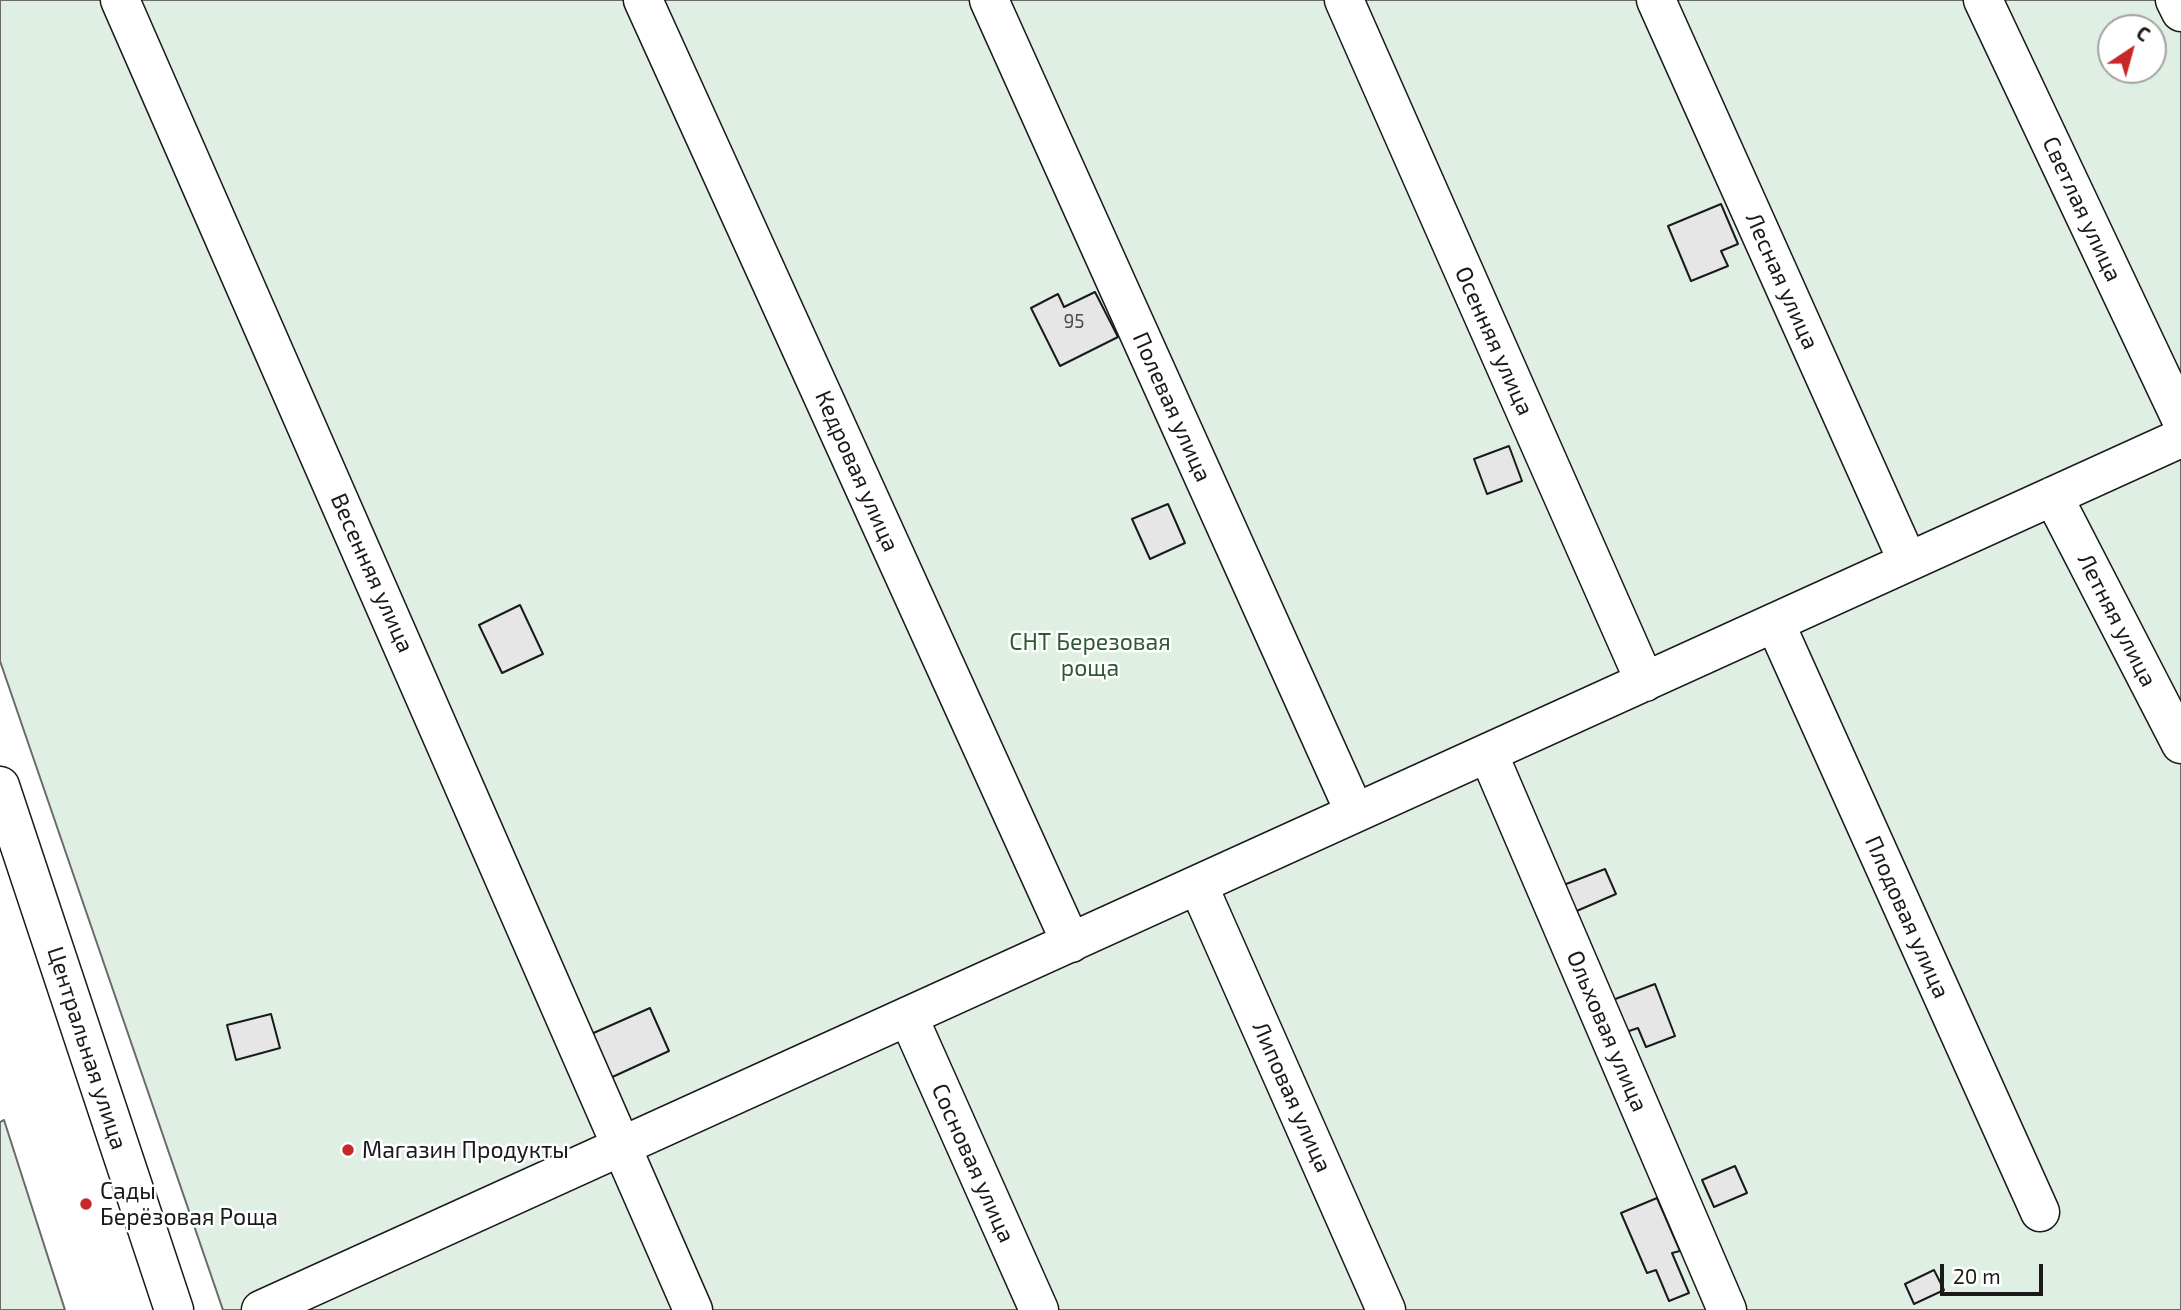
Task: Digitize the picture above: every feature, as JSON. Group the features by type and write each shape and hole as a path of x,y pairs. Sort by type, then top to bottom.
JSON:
{"street":[{"name":"Весенняя улица","path":"120,0 693,1310"},
{"name":"Кедровая улица","path":"643,0 1071,943"},
{"name":"Полевая улица","path":"989,0 1355,813"},
{"name":"Осенняя улица","path":"1344,0 1644,682"},
{"name":"Лесная улица","path":"1656,0 1908,562"},
{"name":"Светлая улица","path":"1983,0 2181,419"},
{"path":"2175,0 2181,12"},
{"path":"261,1310 2181,438"},
{"name":"Летняя улица","path":"2053,496 2181,744"},
{"name":"Плодовая улица","path":"1774,623 2040,1212"},
{"name":"Ольховая улица","path":"1488,753 1727,1310"},
{"name":"Центральная улица","path":"0,786 174,1310"},
{"name":"Липовая улица","path":"1198,885 1386,1310"},
{"name":"Сосновая улица","path":"908,1016 1038,1310"}],"green space":[{"name":"СНТ Березовая роща","path":"0,0 2181,0 2181,1310 223,1310 0,661"},
{"path":"4,1120 65,1310 0,1310 0,1122"}],"building":[{"path":"1721,204 1738,244 1721,251 1728,266 1691,281 1668,226"},
{"path":"1095,292 1118,337 1060,366 1031,308 1058,294 1064,307"},
{"path":"1509,446 1522,481 1487,494 1474,459"},
{"path":"1168,504 1185,543 1150,559 1132,519"},
{"path":"520,605 543,654 502,673 479,625"},
{"path":"1605,869 1616,894 1572,913 1561,886"},
{"path":"1655,984 1675,1036 1646,1047 1638,1028 1623,1033 1610,1001"},
{"path":"650,1008 669,1051 608,1079 589,1035"},
{"path":"271,1014 280,1048 236,1060 227,1025"},
{"path":"1735,1166 1747,1193 1714,1207 1702,1180"},
{"path":"1657,1198 1680,1251 1672,1253 1689,1293 1669,1301 1656,1270 1647,1273 1621,1213"},
{"path":"1934,1270 1944,1290 1914,1304 1905,1284"}],"place":[{"name":"Магазин Продукты","path":"348,1150"},
{"name":"Сады Берёзовая Роща","path":"86,1204"}]}
